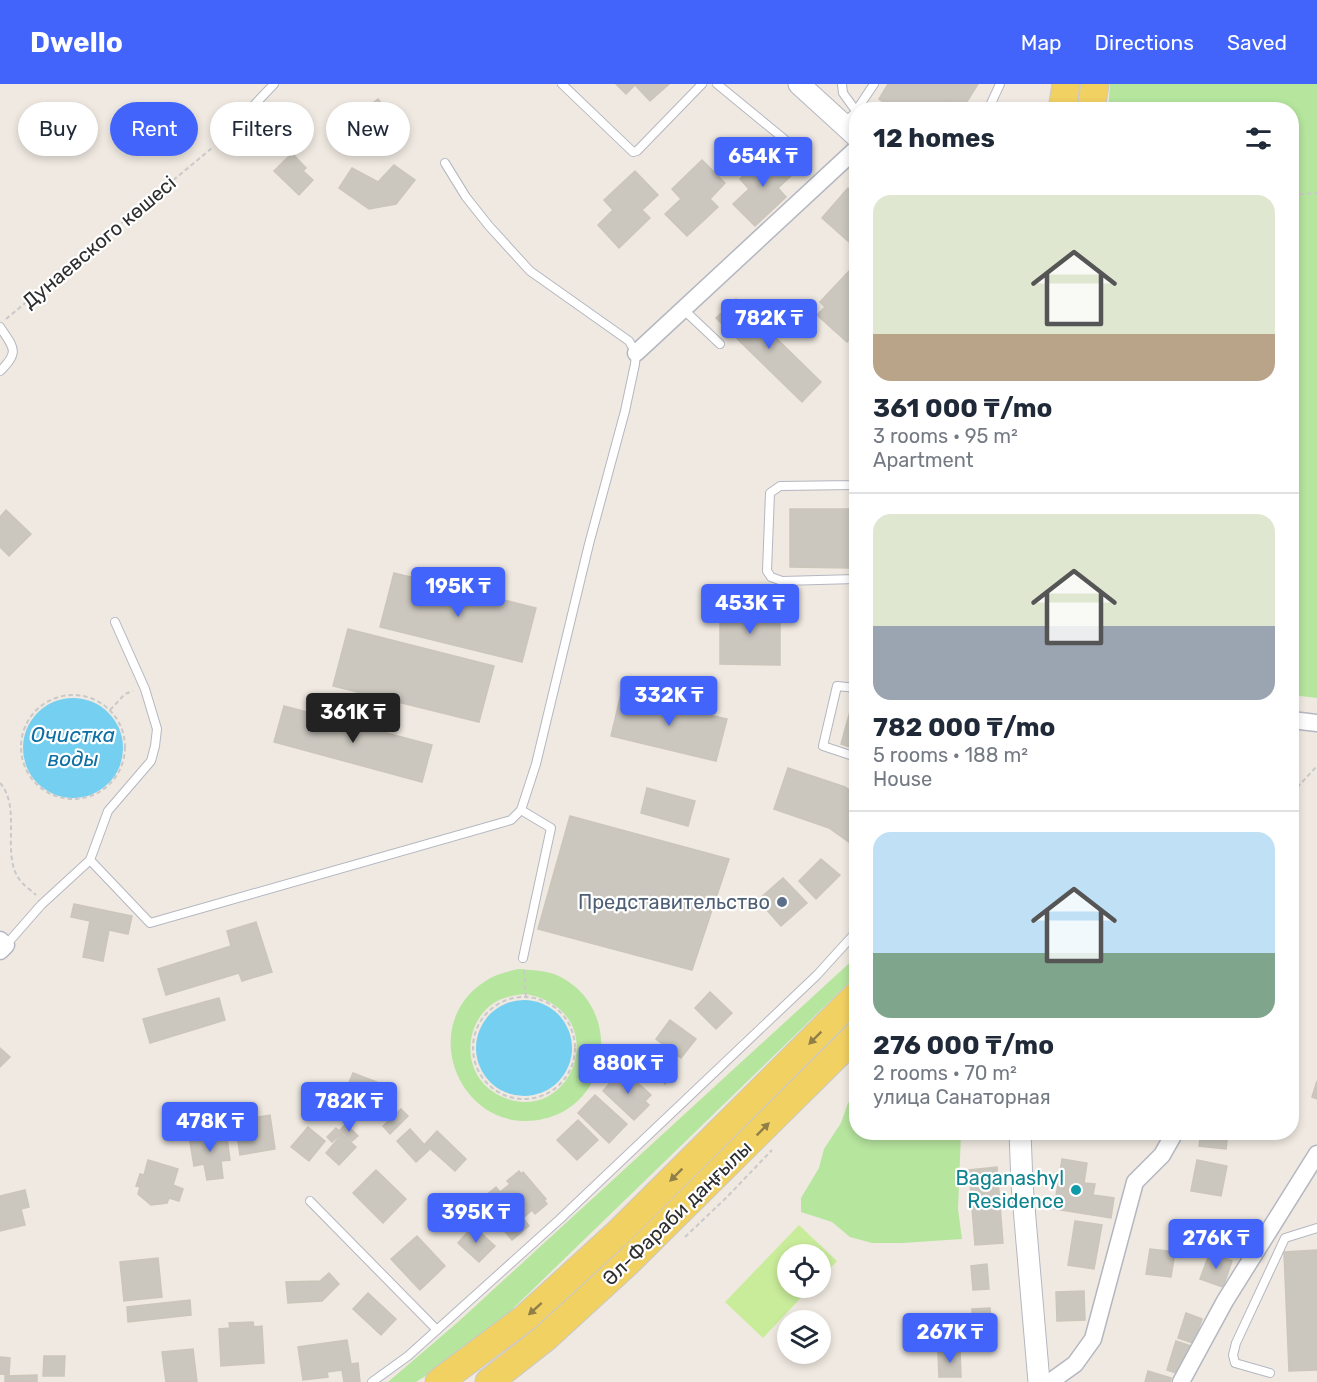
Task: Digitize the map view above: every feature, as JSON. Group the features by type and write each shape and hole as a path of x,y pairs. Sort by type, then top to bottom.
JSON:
{"main road":[{"path":"1063,102 1065,84"},
{"path":"1093,102 1095,84"},
{"path":"439,1382 525,1318 618,1233 849,1003"},
{"name":"Әл-Фараби даңғылы","path":"489,1382 545,1338 628,1262 849,1043"}],"street":[{"path":"799,84 849,117"},
{"path":"1059,102 1065,84"},
{"path":"636,353 849,155"},
{"path":"1299,721 1317,723"},
{"path":"1020,1140 1039,1382"},
{"path":"1050,1382 1075,1364 1093,1339 1135,1182 1162,1155 1170,1140"},
{"path":"1181,1382 1225,1301 1310,1175 1317,1154"}],"lane":[{"path":"257,102 274,84"},
{"path":"562,84 635,152 702,84"},
{"path":"717,84 800,152"},
{"path":"842,84 849,109"},
{"path":"864,102 874,84"},
{"path":"992,102 1000,84"},
{"path":"90,860 150,924 503,823 512,820 521,810 536,764 589,544 625,411 636,353 629,341 530,272 466,197 445,163"},
{"path":"683,309 720,344"},
{"path":"0,326 13,352 12,360 0,371"},
{"path":"849,485 780,486 770,493 767,571 771,577 782,581 849,579"},
{"path":"2,945 90,860 108,811 151,761 156,729 145,689 115,622"},
{"path":"849,687 837,686 823,746 849,754"},
{"path":"521,810 551,828 523,958"},
{"path":"372,1382 408,1356 560,1219 817,975 849,940"},
{"path":"309,1202 437,1330"},
{"path":"1270,1373 1235,1363 1233,1355 1236,1343 1285,1238 1317,1228"}],"path":[{"name":"Дунаевского көшесі","path":"0,326 210,149"},
{"path":"1299,194 1317,193"},
{"path":"110,710 125,694 145,689"},
{"path":"72,695 95,700 110,710 119,722 125,746 123,766 111,783 90,798 72,800 58,798 42,790 29,777 20,753 21,737 34,711 41,705 56,698 72,695"},
{"path":"1299,785 1317,766"},
{"path":"0,783 9,799 13,866 19,879 37,895 41,905"},
{"path":"523,958 526,997"},
{"path":"526,997 548,1003 567,1021 574,1041 574,1055 572,1065 558,1085 537,1097 519,1098 496,1091 484,1080 475,1064 473,1046 476,1030 488,1011 506,1000 526,997"}],"green space":[{"path":"1110,84 1317,84 1317,698 1299,696 1299,102 1109,102"},
{"path":"849,963 849,983 495,1326 448,1362 416,1382 388,1382 458,1322"},
{"path":"518,969 554,974 576,987 591,1006 599,1028 601,1051 596,1073 585,1093 567,1109 543,1119 514,1120 490,1112 471,1096 457,1074 451,1050 453,1025 463,1002 484,982","holes":["526,994 553,1004 570,1021 576,1041 575,1062 566,1080 551,1095 531,1102 508,1099 492,1091 479,1078 471,1057 472,1034 482,1014 499,1000"]},
{"path":"848,1103 849,1140 961,1140 958,1209 962,1239 872,1243 850,1237 832,1222 801,1212 801,1198 819,1168 824,1149 841,1123"},
{"path":"799,1225 819,1244 781,1244"},
{"path":"777,1248 777,1298 801,1298 789,1310 777,1310 777,1323 763,1338 725,1302"},
{"path":"831,1255 837,1261 831,1267"}],"water":[{"name":"Очистка воды","path":"73,698 92,702 108,713 119,729 123,748 119,767 108,783 92,794 73,798 54,794 38,783 27,767 23,748 27,729 38,713 54,702"},
{"path":"515,1000 533,1000 551,1008 564,1021 572,1039 569,1067 551,1088 533,1096 515,1096 497,1088 484,1075 476,1057 476,1039 484,1021 497,1008"}],"building":[{"path":"616,84 669,84 650,101 635,85 626,94"},
{"path":"888,84 978,84 967,102 884,102 879,99"},
{"path":"770,149 794,173 778,188 786,197 755,226 733,204 749,189 740,179"},
{"path":"289,156 295,156 306,168 303,171 313,180 299,195 274,171"},
{"path":"702,160 725,183 710,199 718,207 687,236 665,214 681,199 672,189"},
{"path":"394,165 415,180 396,204 369,209 339,188 352,168 378,182"},
{"path":"635,171 658,195 642,210 650,218 619,248 598,225 613,210 604,200"},
{"path":"848,188 849,189 849,242 822,218"},
{"path":"849,271 849,340 847,342 817,315 825,307 820,302"},
{"path":"736,299 821,382 802,402 716,318"},
{"path":"790,509 849,509 849,568 790,567"},
{"path":"6,510 31,534 9,556 0,547 0,517"},
{"path":"394,573 536,608 522,662 380,627"},
{"path":"720,606 780,606 780,665 720,664"},
{"path":"348,629 494,666 479,722 333,686"},
{"path":"621,694 727,719 716,761 611,736"},
{"path":"284,706 432,745 422,782 274,742"},
{"path":"849,715 849,747 841,744"},
{"path":"788,768 845,787 849,790 849,842 829,828 774,809"},
{"path":"647,788 695,801 688,826 641,813"},
{"path":"570,816 729,859 692,970 538,929"},
{"name":"Представительство","path":"821,859 840,875 816,899 799,881"},
{"name":"Представительство","path":"783,878 807,903 781,926 758,900"},
{"path":"74,904 132,916 128,934 109,930 103,961 83,957 90,921 71,917"},
{"path":"256,922 272,972 242,981 239,973 166,995 158,969 231,946 227,931"},
{"path":"710,992 732,1013 716,1029 695,1008"},
{"path":"219,998 225,1020 150,1043 143,1019"},
{"path":"670,1020 696,1039 681,1058 656,1039"},
{"path":"0,1048 10,1057 0,1067"},
{"path":"663,1065 673,1076 665,1084 654,1072"},
{"path":"353,1073 379,1083 370,1103 362,1100 358,1110 347,1106 352,1095 345,1092"},
{"path":"627,1073 651,1095 645,1101 649,1105 634,1120 603,1091 617,1075 622,1079"},
{"path":"1317,1081 1317,1099 1312,1097"},
{"path":"595,1095 627,1124 609,1143 578,1113"},
{"path":"401,1109 408,1116 390,1134 383,1126"},
{"path":"270,1115 275,1149 240,1155 235,1121"},
{"path":"578,1120 598,1140 577,1160 557,1140"},
{"path":"346,1124 358,1136 352,1141 340,1130"},
{"path":"308,1127 325,1141 309,1161 291,1147"},
{"path":"336,1128 342,1133 332,1142 327,1137"},
{"path":"410,1129 429,1150 416,1162 397,1141"},
{"path":"226,1131 230,1160 221,1161 223,1178 207,1180 204,1164 194,1166 189,1136"},
{"path":"437,1131 466,1159 455,1171 425,1144"},
{"path":"342,1134 356,1147 339,1165 326,1153"},
{"path":"1200,1140 1227,1140 1226,1149 1199,1146"},
{"name":"Baganashyl Residence","path":"1062,1159 1087,1163 1084,1183 1095,1184 1093,1195 1114,1198 1111,1218 1054,1209"},
{"path":"148,1160 178,1169 173,1185 183,1189 179,1201 169,1198 167,1203 151,1205 138,1194 140,1187 136,1186 140,1174 144,1175"},
{"path":"1197,1160 1227,1166 1221,1196 1191,1191"},
{"path":"997,1167 1003,1243 975,1245 969,1170"},
{"path":"376,1170 406,1199 383,1223 353,1193"},
{"path":"519,1171 521,1174 523,1172 546,1199 544,1200 547,1204 535,1214 532,1210 523,1218 529,1226 512,1240 479,1201 496,1187 500,1192 510,1184 507,1181"},
{"path":"25,1190 29,1207 21,1209 25,1225 0,1231 0,1196"},
{"path":"1075,1221 1102,1225 1094,1269 1068,1265"},
{"path":"473,1226 495,1246 479,1262 458,1243"},
{"path":"417,1236 445,1266 420,1290 391,1259"},
{"path":"1150,1249 1175,1252 1171,1277 1146,1274"},
{"path":"1317,1250 1317,1370 1289,1371 1284,1252"},
{"path":"1210,1252 1232,1261 1223,1287 1200,1279"},
{"path":"158,1258 162,1297 124,1301 120,1262"},
{"path":"987,1264 989,1289 973,1290 971,1266"},
{"path":"329,1273 339,1284 322,1301 288,1303 286,1282 320,1281"},
{"path":"1084,1291 1085,1320 1057,1321 1056,1292"},
{"path":"368,1293 396,1319 381,1335 353,1309"},
{"path":"190,1300 191,1315 128,1322 127,1307"},
{"path":"990,1308 992,1336 973,1338 972,1309"},
{"path":"1186,1313 1202,1319 1193,1343 1178,1338"},
{"path":"253,1322 254,1327 262,1326 264,1363 221,1366 219,1329 230,1328 229,1323"},
{"path":"347,1340 351,1364 358,1363 360,1382 344,1382 342,1370 327,1372 328,1377 303,1380 298,1347"},
{"path":"1176,1341 1191,1346 1182,1375 1167,1370"},
{"path":"193,1349 197,1382 166,1382 162,1352"},
{"path":"960,1351 961,1377 939,1377 938,1352"},
{"path":"44,1356 65,1356 64,1376 43,1376"},
{"path":"0,1357 10,1358 9,1375 0,1374"},
{"path":"1148,1371 1171,1378 1170,1382 1145,1382"},
{"path":"37,1375 37,1382 5,1382 5,1376"}],"place":[{"name":"Представительство","path":"782,902"},
{"name":"Baganashyl Residence","path":"1076,1190"}]}
